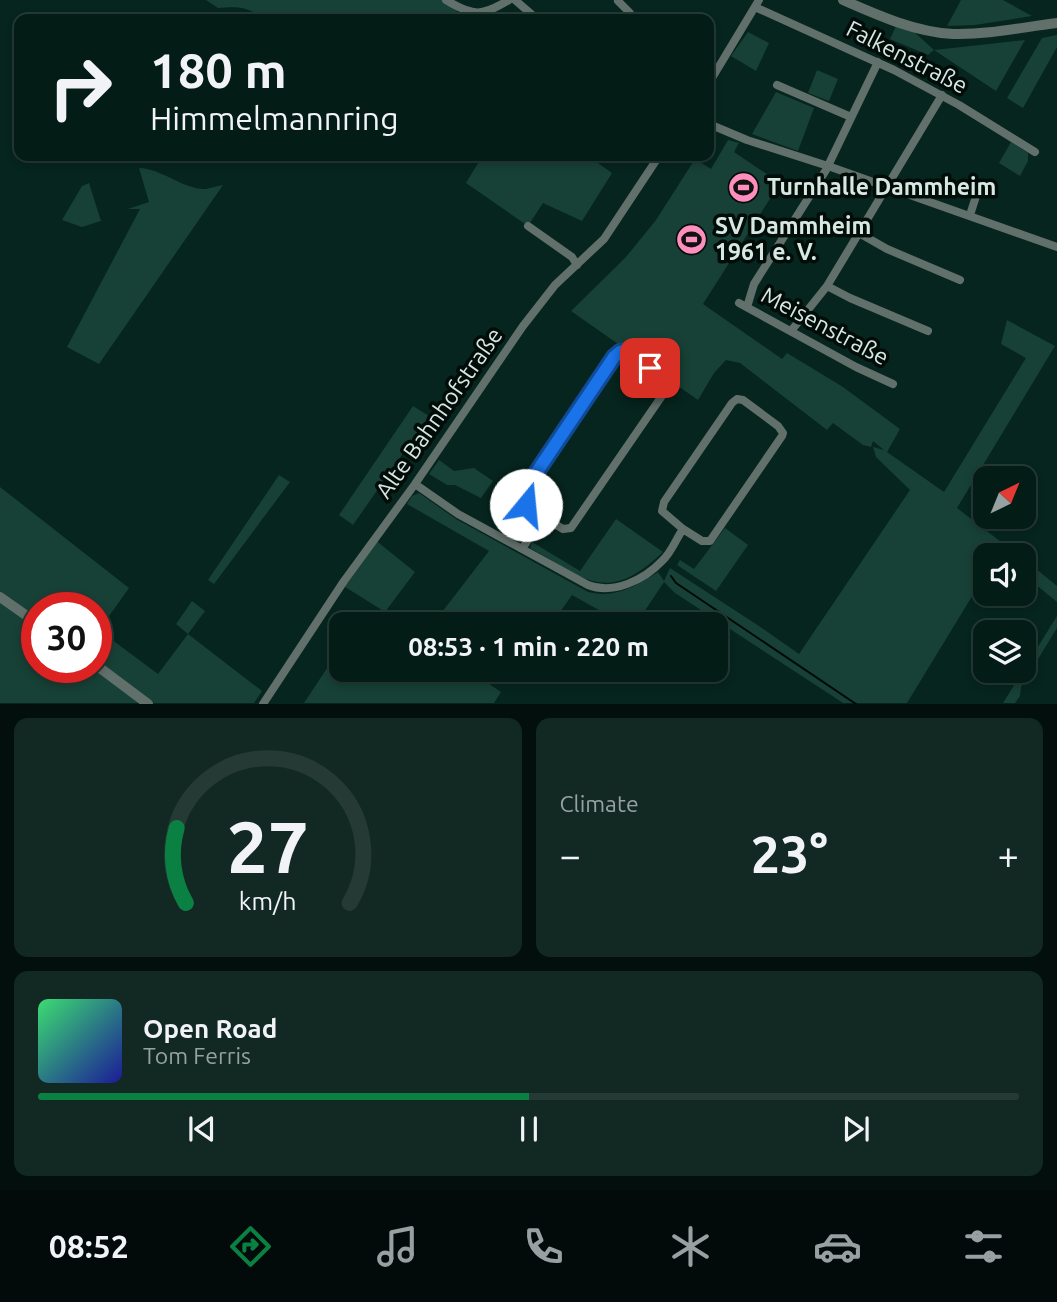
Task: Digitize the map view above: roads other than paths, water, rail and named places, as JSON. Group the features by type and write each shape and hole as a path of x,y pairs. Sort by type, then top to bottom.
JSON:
{"street":[{"path":"446,0 465,10 482,14 509,0"},
{"path":"843,0 899,22 943,33 977,33 1057,23"},
{"path":"618,1 630,14"},
{"path":"714,75 757,4"},
{"name":"Falkenstraße","path":"757,4 942,95 1035,152"},
{"path":"828,166 878,62"},
{"path":"778,85 851,117"},
{"path":"791,331 827,286 942,95"},
{"path":"714,126 747,140 1057,247"},
{"name":"Alte Bahnhofstraße","path":"262,704 359,559 415,484 531,316 555,285 604,239 656,161"},
{"name":"Meisenstraße","path":"828,166 743,305 856,367 893,384"},
{"path":"970,215 978,190"},
{"path":"528,226 572,257 577,265"},
{"path":"859,233 887,249 960,280"},
{"path":"827,286 928,331"},
{"path":"623,351 629,352 665,378 667,390 571,528 563,529 543,517 523,501 524,491 614,357 623,351"},
{"path":"737,399 743,400 778,426 782,436 710,541 704,542 683,529 662,511 664,502 732,403 737,399"},
{"path":"415,484 458,514 587,585 600,589 613,589 631,582 663,561 683,529"},
{"path":"522,549 543,517"},
{"path":"0,597 21,612"},
{"path":"112,677 148,704"}],"waterway":[{"path":"671,576 676,583 856,704"}],"place":[{"name":"Turnhalle Dammheim","path":"744,187"},
{"name":"SV Dammheim 1961 e. V.","path":"692,239"}]}
